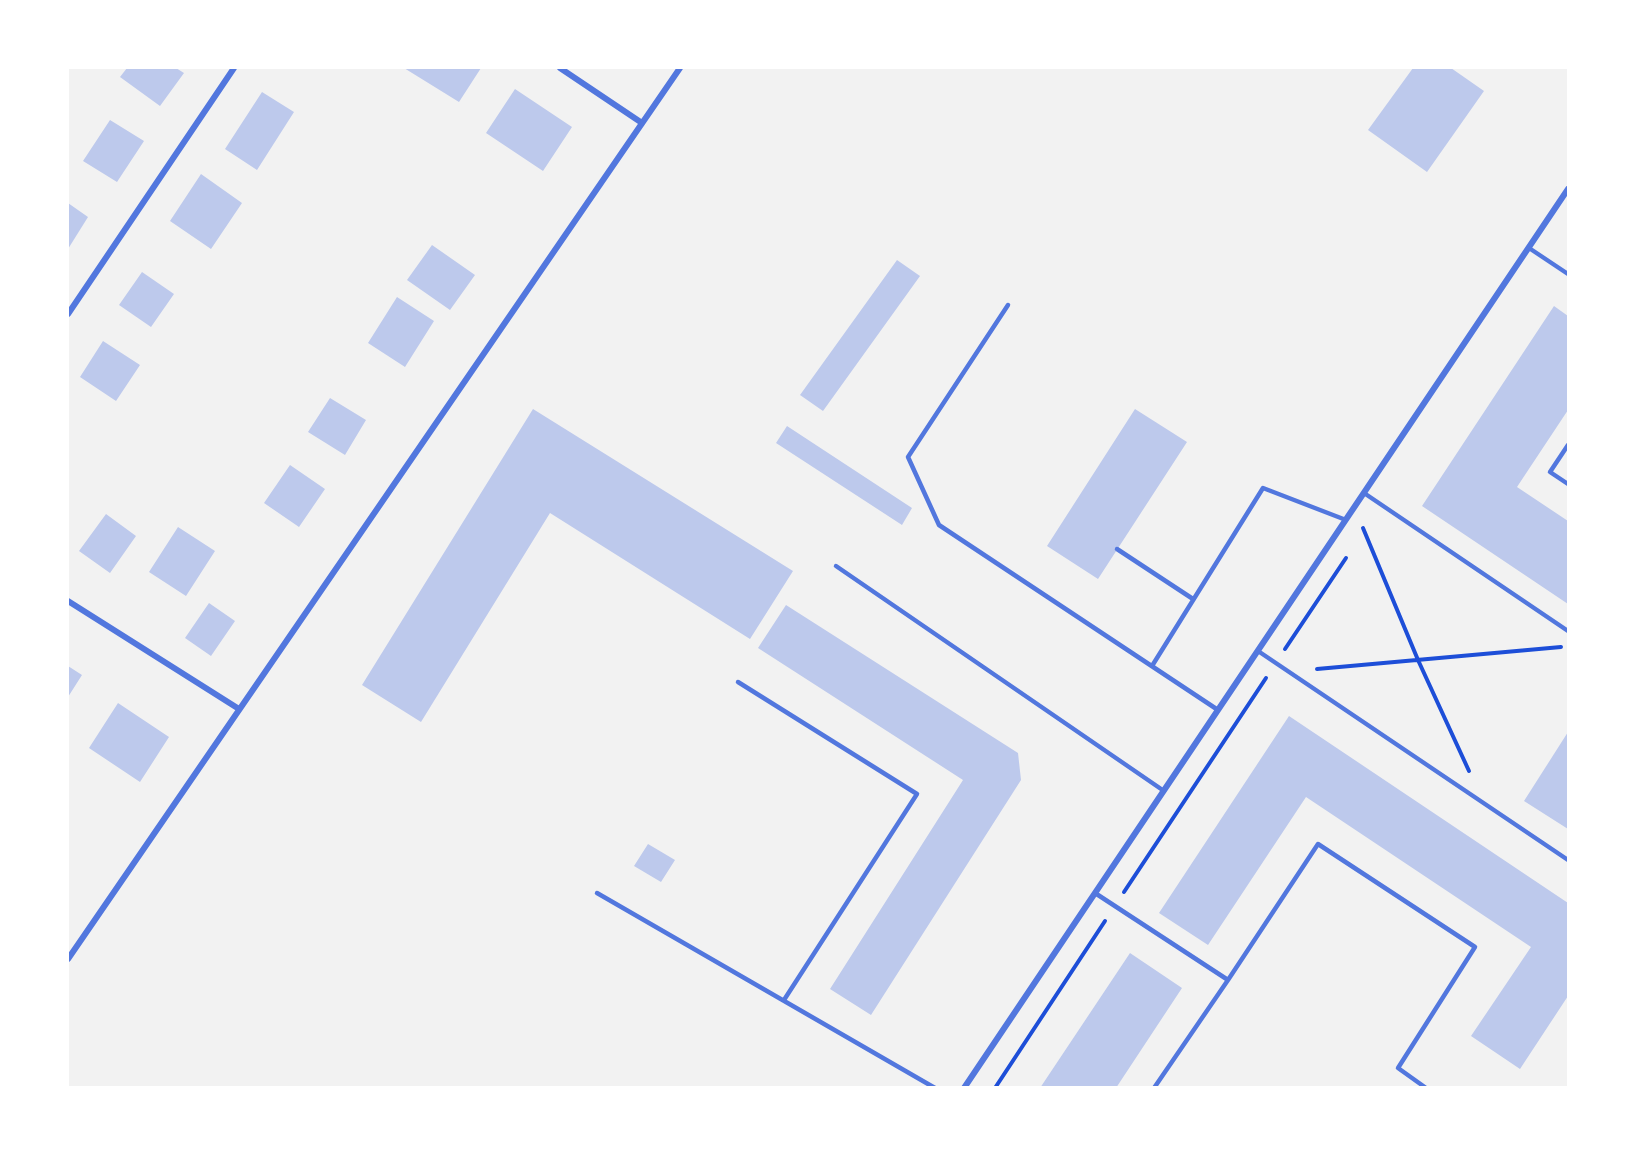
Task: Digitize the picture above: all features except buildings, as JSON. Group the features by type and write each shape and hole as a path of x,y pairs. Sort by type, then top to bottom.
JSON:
{"street":[{"path":"68,314 234,68"},
{"path":"560,68 642,123"},
{"path":"68,959 680,68"},
{"path":"964,1088 1569,189"},
{"path":"68,601 239,709"}],"lane":[{"path":"1529,248 1569,274"},
{"path":"1008,305 908,457 939,525 1218,710"},
{"path":"1569,445 1550,472 1569,484"},
{"path":"1152,666 1263,488 1346,520"},
{"path":"1364,494 1569,631"},
{"path":"1117,549 1193,599"},
{"path":"836,566 1164,791"},
{"path":"1258,651 1569,860"},
{"path":"738,682 917,794 784,1000"},
{"path":"1154,1088 1318,844 1475,947 1398,1068 1426,1088"},
{"path":"597,892 935,1088"},
{"path":"1095,893 1228,980"}],"path":[{"path":"1354,508 1418,660 1471,775"},
{"path":"1316,669 1569,646"}]}
